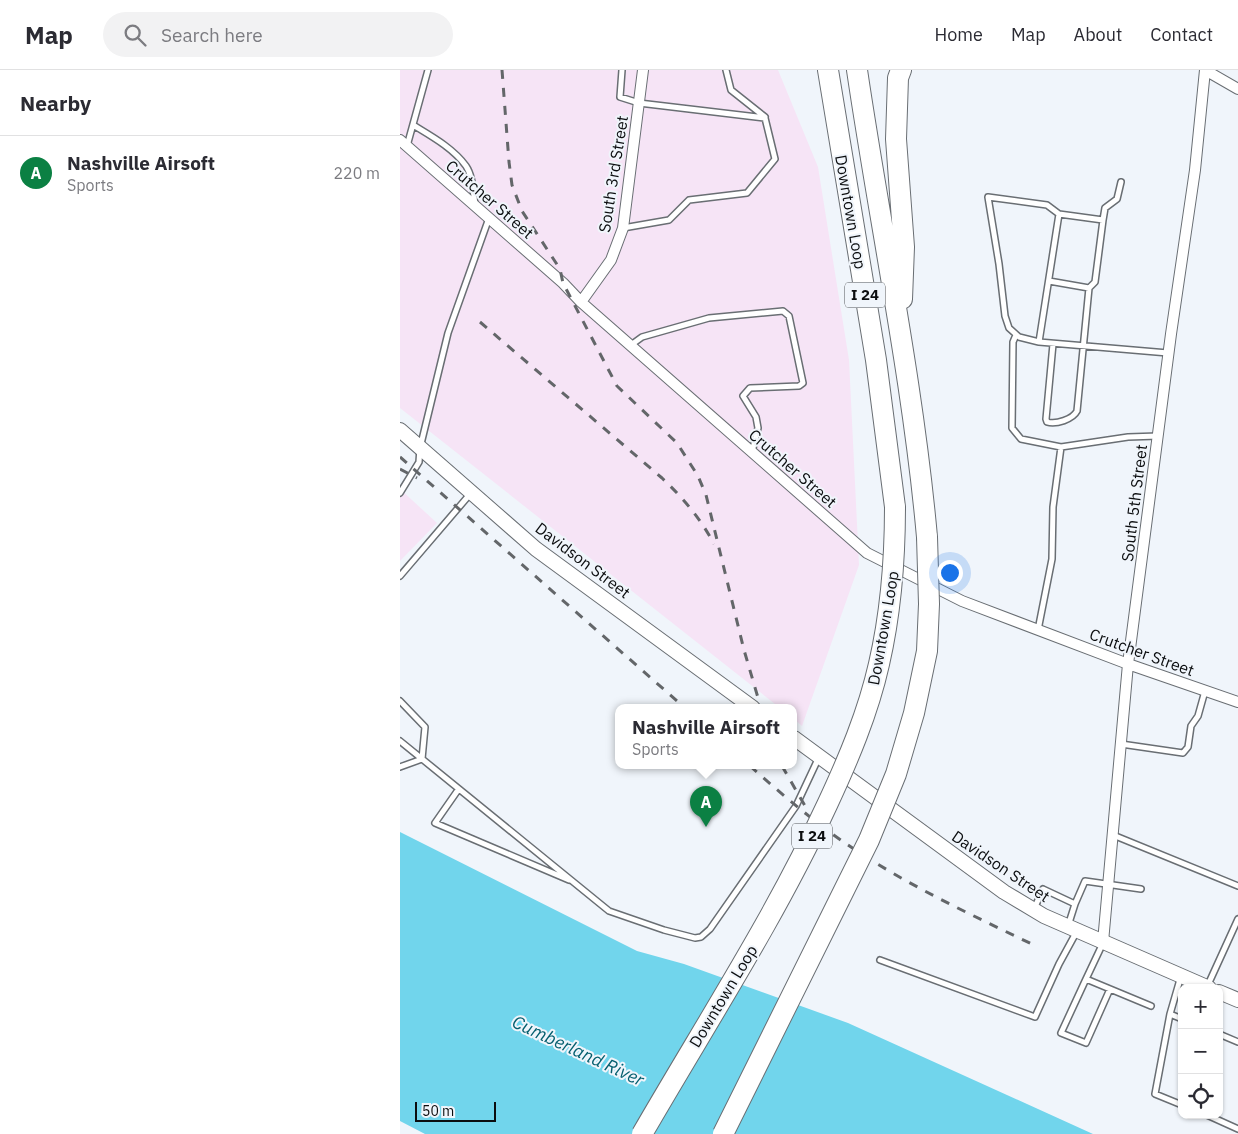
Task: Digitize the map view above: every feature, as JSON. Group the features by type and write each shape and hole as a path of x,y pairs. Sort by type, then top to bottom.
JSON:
{"highway":[{"name":"Downtown Loop","path":"723,1134 869,840 896,774 914,713 927,652 927,537 922,486 857,70"},
{"path":"901,70 898,78 896,139 904,247 901,343"},
{"name":"Downtown Loop","path":"642,1134 767,921 808,846 840,776 863,718 879,664 888,618 895,559 896,507 876,360 826,75"}],"street":[{"name":"South 3rd Street","path":"581,302 611,260 623,228 643,70"},
{"path":"1205,70 1238,89"},
{"name":"South 5th Street","path":"1103,942 1128,664 1168,353 1196,170 1205,70"},
{"name":"Crutcher Street","path":"403,143 867,553 962,601 1128,664 1238,702"},
{"name":"Davidson Street","path":"400,430 536,549 748,704"},
{"name":"Davidson Street","path":"797,740 1004,892 1033,910 1200,984"},
{"name":"Davidson Street","path":"1223,994 1238,1000"}],"lane":[{"path":"403,143 413,125 428,70"},
{"path":"622,70 620,97 639,103 765,118"},
{"path":"623,228 669,220 689,200 747,193 775,159 765,118 731,90 726,70"},
{"path":"413,125 446,146 466,167 473,186 475,206"},
{"path":"1053,344 1046,419 1052,423 1073,417 1077,411 1089,288 1095,282 1105,208 1117,200 1120,182"},
{"path":"1103,220 1059,214 1047,205 988,197 1005,316 1009,328 1024,340 1168,353"},
{"path":"1039,342 1059,214"},
{"path":"400,493 419,462 420,448 448,334 489,218"},
{"path":"1048,281 1089,288"},
{"path":"631,346 642,337 709,318 783,312 789,316 803,383 799,386 750,388 743,396 756,416 758,428 752,452"},
{"path":"1016,335 1013,342 1012,428 1021,439 1061,447 1120,438 1158,436"},
{"path":"1038,630 1052,559 1053,506 1061,447"},
{"path":"400,576 472,492"},
{"path":"1121,744 1183,753 1188,748 1191,726 1198,716 1205,690"},
{"path":"400,701 425,727 422,759"},
{"path":"400,741 609,911 664,930 695,938 702,937 710,929 796,806 819,757"},
{"path":"400,767 422,759"},
{"path":"458,790 435,823 576,883"},
{"path":"1113,835 1238,886"},
{"path":"880,960 1035,1017 1073,928 1075,904 1085,881 1141,889"},
{"path":"1033,910 1043,889 1075,904"},
{"path":"1214,984 1238,920"},
{"path":"1103,942 1061,1033 1086,1044 1110,989"},
{"path":"1178,1103 1156,1094 1170,1014 1181,976"},
{"path":"1086,979 1151,1006"},
{"path":"1170,1014 1178,1017"},
{"path":"1223,1036 1238,1042"},
{"path":"1217,1119 1238,1128"}],"shaded area":[{"path":"400,70 778,70 818,167 849,360 859,565 802,726 797,722 797,704 775,704 400,408"},
{"path":"400,489 437,523 400,561"}],"water":[{"name":"Cumberland River","path":"400,832 637,951 684,964 848,1023 1093,1134 425,1134 400,1121"}],"railway":[{"path":"502,70 512,185 522,211 560,269 563,283 617,386 677,443 698,476 706,495 744,650 760,704"},
{"path":"480,322 662,478 691,509 714,544"},
{"path":"400,457 680,704"},
{"path":"400,469 417,478"},
{"path":"753,769 817,823 860,853 926,891 1038,947"},
{"path":"784,769 808,811"}],"place":[{"name":"Nashville Airsoft","path":"706,827"}]}
